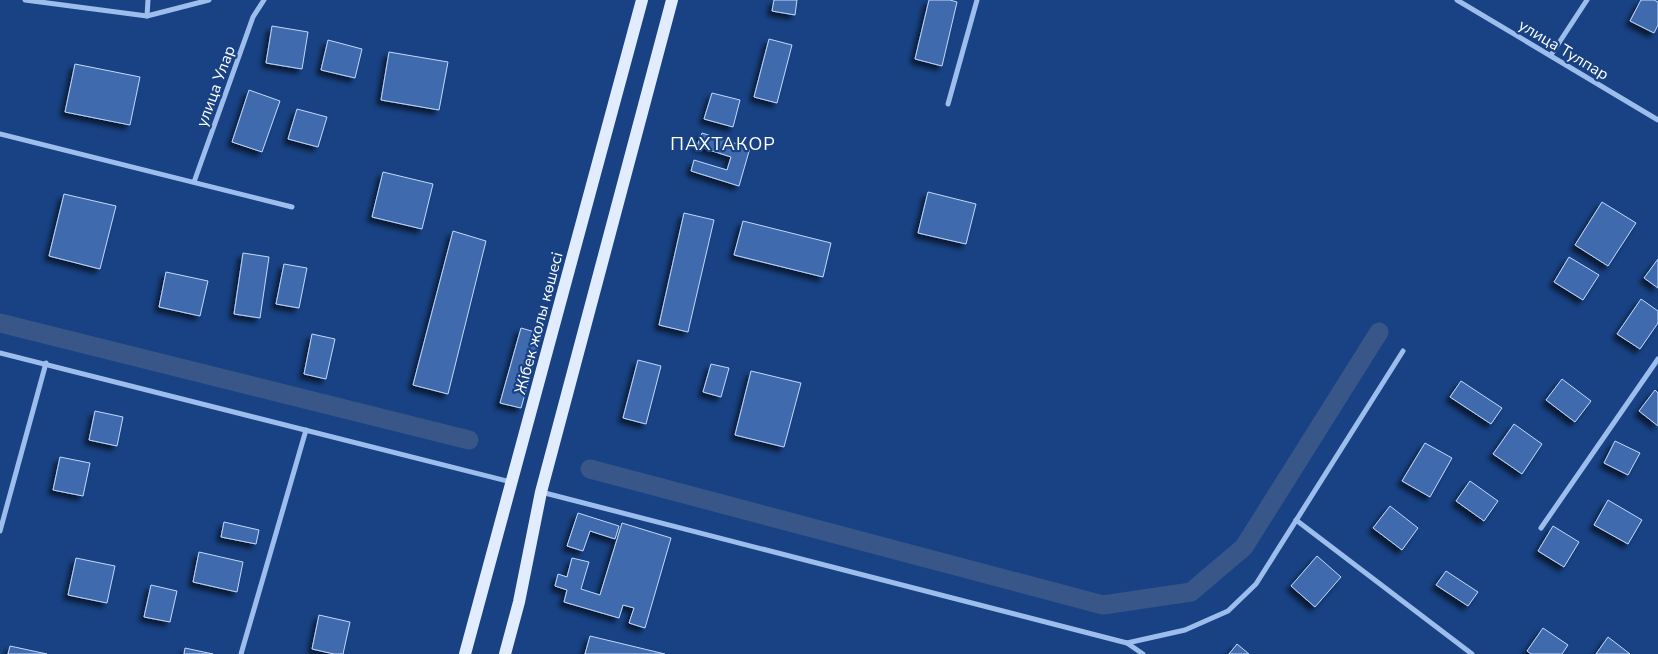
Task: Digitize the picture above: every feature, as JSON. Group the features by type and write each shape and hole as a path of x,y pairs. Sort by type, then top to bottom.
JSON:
{"main road":[{"name":"Жібек жолы көшесі","path":"465,654 642,0"},
{"path":"505,654 519,602 541,492 672,0"}],"street":[{"path":"25,0 147,16 209,0"},
{"path":"147,16 148,0"},
{"name":"улица Улар","path":"194,182 253,18 264,0"},
{"path":"948,104 977,0"},
{"name":"улица Тулпар","path":"1457,0 1658,120"},
{"path":"1551,55 1587,0"},
{"path":"0,134 292,206"},
{"path":"1127,643 1185,630 1228,611 1256,584 1403,351"},
{"path":"0,353 46,363 511,482"},
{"path":"1541,528 1658,359"},
{"path":"0,531 46,363"},
{"path":"240,654 306,430"},
{"path":"541,492 1127,643 1143,654"},
{"path":"1296,520 1472,654"}],"building":[{"path":"774,0 797,0 795,15 772,11"},
{"path":"929,0 957,2 942,66 915,59"},
{"path":"1641,0 1654,0 1658,2 1658,25 1654,33 1630,21"},
{"path":"272,26 308,32 302,69 266,63"},
{"path":"769,39 792,45 777,103 754,97"},
{"path":"328,40 362,49 355,78 321,70"},
{"path":"389,52 448,62 439,110 381,100"},
{"path":"75,64 140,77 130,125 65,112"},
{"path":"249,90 280,101 262,152 232,142"},
{"path":"712,93 740,100 733,127 704,119"},
{"path":"297,109 327,117 318,147 288,139"},
{"path":"702,133 750,148 739,186 691,171 694,160 727,170 731,157 697,146"},
{"path":"383,172 433,184 422,229 372,217"},
{"path":"928,192 976,204 966,244 918,233"},
{"path":"64,194 116,206 100,269 49,256"},
{"path":"1602,202 1636,223 1608,266 1575,245"},
{"path":"684,213 714,220 688,332 659,325"},
{"path":"743,221 831,243 823,277 734,255"},
{"path":"453,231 486,241 448,394 413,385"},
{"path":"243,253 269,257 260,318 234,314"},
{"path":"1569,257 1599,275 1583,300 1554,282"},
{"path":"1658,259 1658,288 1644,278"},
{"path":"284,264 307,268 299,308 276,304"},
{"path":"166,272 208,281 200,316 159,307"},
{"path":"1641,299 1658,311 1658,323 1640,349 1617,334"},
{"path":"521,328 542,334 521,408 500,403"},
{"path":"312,334 335,339 326,379 304,374"},
{"path":"638,360 661,366 646,424 623,418"},
{"path":"711,364 729,368 721,397 703,392"},
{"path":"751,371 801,383 784,447 735,435"},
{"path":"1562,379 1591,401 1575,422 1546,400"},
{"path":"1461,381 1502,408 1491,424 1450,397"},
{"path":"1655,390 1658,393 1658,426 1639,411"},
{"path":"95,411 123,417 117,446 89,440"},
{"path":"1514,424 1542,444 1522,474 1493,454"},
{"path":"1615,441 1640,453 1628,475 1604,463"},
{"path":"1425,443 1452,458 1430,497 1402,481"},
{"path":"60,457 90,463 83,496 53,490"},
{"path":"1470,481 1498,501 1484,521 1456,501"},
{"path":"1608,500 1642,520 1628,544 1594,525"},
{"path":"1390,506 1418,528 1402,550 1373,528"},
{"path":"578,513 619,526 615,539 590,531 583,551 567,546"},
{"path":"224,522 259,530 256,544 221,537"},
{"path":"622,523 671,538 645,628 629,623 634,608 623,605 619,618 564,602 567,590 555,586 558,574 567,577 572,558 589,562 581,589 600,595"},
{"path":"1553,526 1579,542 1564,567 1538,551"},
{"path":"199,552 243,562 237,592 193,582"},
{"path":"1317,556 1341,577 1315,607 1291,586"},
{"path":"76,558 115,566 107,603 68,595"},
{"path":"1446,571 1478,592 1468,606 1436,585"},
{"path":"151,585 177,591 170,622 144,617"},
{"path":"319,615 350,622 343,654 312,649"},
{"path":"1543,628 1568,645 1562,654 1531,654 1527,651"},
{"path":"590,636 665,654 585,654"},
{"path":"1608,637 1630,654 1596,654"},
{"path":"1237,644 1249,654 1229,654"},
{"path":"10,646 47,654 8,654"},
{"path":"185,648 213,654 184,654"}],"waterway":[{"path":"0,323 469,440"},
{"path":"590,469 1103,605 1191,592 1244,547 1379,332"}],"district":[{"name":"ПАХТАКОР","path":"723,144"}]}
